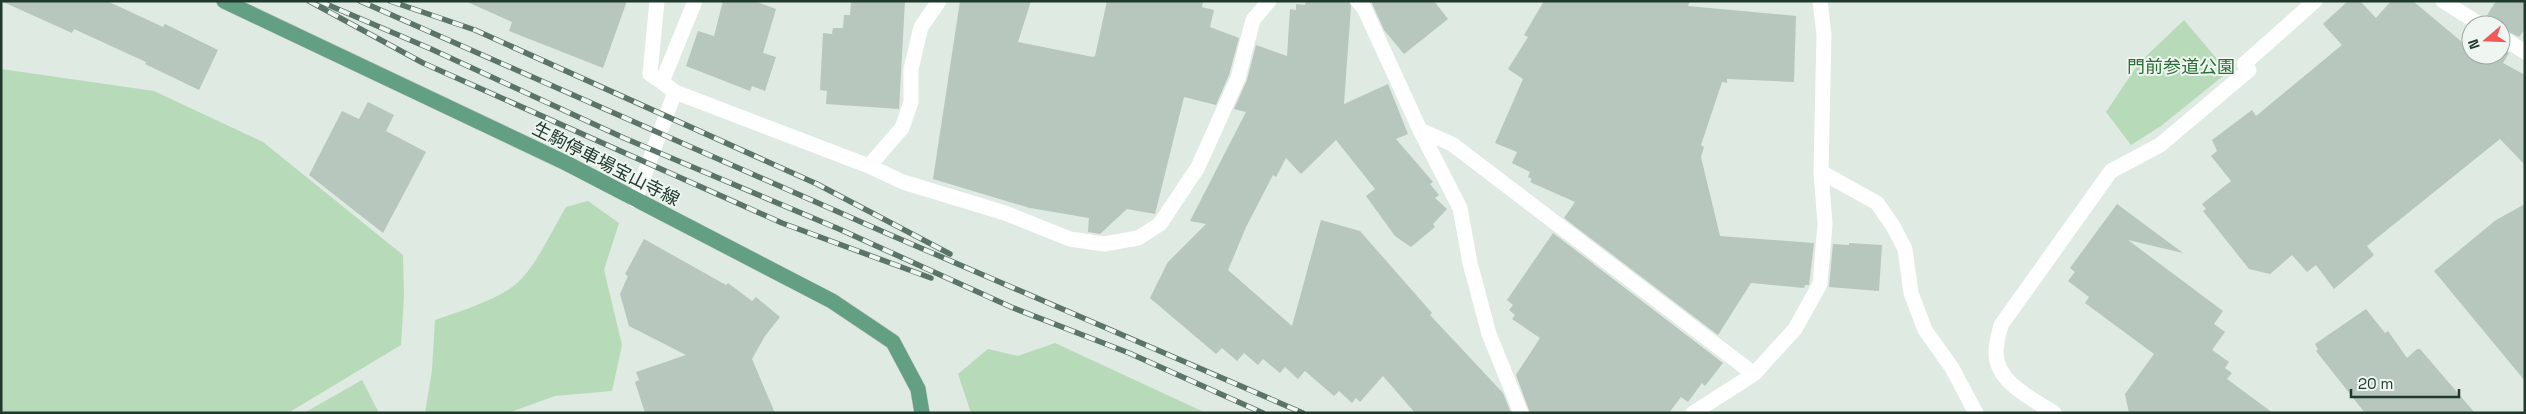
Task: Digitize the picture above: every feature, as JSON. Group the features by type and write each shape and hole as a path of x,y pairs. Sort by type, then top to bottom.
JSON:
{"main road":[{"name":"生駒停車場宝山寺線","path":"224,1 566,163 832,301 893,342 918,389 922,413"}],"street":[{"path":"657,1 650,74 675,92 869,166 902,182 1005,213 1070,239 1104,244 1138,238 1160,224 1198,167 1238,78 1253,20 1269,1"},
{"path":"662,82 695,1"},
{"path":"869,166 902,128 910,102 911,69 921,27 939,1"},
{"path":"1358,1 1364,8 1420,130 1460,208 1470,263 1489,334 1521,413"},
{"path":"1693,413 1754,374 1795,329 1820,284 1825,224 1821,172 1824,35 1820,1"},
{"path":"2054,413 2011,384 1999,367 1996,354 2001,325 2112,171 2160,145 2246,67 2314,1"},
{"path":"2443,1 2465,15"},
{"path":"2511,43 2525,52"},
{"path":"635,200 675,92"},
{"path":"1420,130 1452,144 1754,374"},
{"path":"1821,172 1877,203 1893,226 1905,249 1911,293 1925,330 1952,368 1976,413"}],"green space":[{"name":"門前参道公園","path":"2184,20 2228,72 2161,126 2131,145 2106,112 2139,63"},
{"path":"1,69 154,91 263,142 403,255 404,296 401,345 288,413 1,413"},
{"path":"588,201 619,223 604,270 622,345 612,391 555,396 508,413 425,413 432,370 435,320 488,300 516,284 537,258 566,207"},
{"path":"1055,343 1206,413 971,413 958,374 988,349 1018,356"},
{"path":"362,380 379,413 304,413"}],"building":[{"path":"1,1 107,1 163,27 165,24 218,50 199,90 145,64 146,62 74,29 72,33"},
{"path":"465,1 627,1 603,68 509,31 512,22"},
{"path":"723,1 755,1 776,9 763,53 776,57 765,91 752,86 750,91 686,66 698,31 714,36"},
{"path":"851,1 905,1 899,109 826,104 827,91 820,90 823,33 832,34 833,28 843,28 844,15 850,15"},
{"path":"960,1 1031,1 1018,42 1093,57 1095,56 1107,1 1203,1 1202,7 1214,10 1210,27 1239,38 1229,75 1216,105 1184,97 1155,214 1127,209 1100,234 1088,232 1089,218 1030,208 933,179"},
{"path":"1306,1 1349,1 1351,6 1344,104 1388,84 1408,134 1396,139 1433,182 1430,184 1439,195 1435,198 1447,209 1433,224 1435,227 1411,247 1395,236 1366,196 1375,189 1336,140 1301,174 1286,158 1276,177 1273,175 1246,227 1228,270 1292,326 1321,220 1360,231 1432,313 1430,315 1503,393 1511,413 1415,413 1383,376 1360,402 1356,398 1352,403 1339,391 1334,396 1305,371 1298,379 1285,367 1280,373 1263,359 1258,365 1244,353 1237,361 1222,348 1216,354 1150,298 1168,262 1206,224 1190,221 1246,112 1234,109 1247,80 1256,45 1287,56 1290,9 1296,10 1296,4 1305,5"},
{"path":"1371,1 1434,1 1448,19 1404,54 1384,30"},
{"path":"1544,1 1690,1 1688,6 1796,16 1794,82 1727,79 1727,83 1722,82 1701,145 1704,147 1701,157 1720,236 1814,243 1809,285 1805,285 1804,288 1751,283 1718,335 1564,218 1575,202 1530,182 1532,179 1528,177 1530,172 1512,163 1517,152 1495,143 1523,79 1508,69 1528,37 1524,35"},
{"path":"2348,1 2360,1 2376,18 2391,1 2413,1 2461,41 2461,65 2507,65 2525,75 2525,165 2500,139 2367,246 2374,255 2334,289 2316,265 2307,272 2292,255 2270,274 2249,269 2203,211 2206,209 2202,204 2231,181 2211,156 2217,151 2212,140 2252,110 2256,116 2342,45 2323,24"},
{"path":"2496,1 2525,1 2525,29 2519,37 2511,33 2511,15 2487,15"},
{"path":"368,102 394,115 386,131 426,152 383,233 309,175 342,111 359,119"},
{"path":"2117,204 2183,253 2128,240 2223,311 2214,324 2225,332 2212,350 2229,362 2225,368 2232,373 2227,379 2273,413 2129,413 2125,394 2154,354 2085,303 2089,297 2068,281 2075,272 2070,268"},
{"path":"2525,204 2525,381 2434,271 2496,220"},
{"path":"1553,233 1723,363 1705,386 1702,383 1688,402 1681,397 1669,413 1530,413 1516,375 1540,338 1512,319 1515,315 1509,310 1513,305 1507,300"},
{"path":"644,239 726,285 728,283 752,301 756,297 780,317 765,336 752,359 775,413 645,413 635,382 639,380 636,372 686,355 629,326 620,294 628,276 625,274"},
{"path":"1849,243 1882,245 1879,291 1829,287 1833,244 1849,245"},
{"path":"2366,309 2385,333 2388,331 2407,358 2417,349 2420,349 2475,413 2365,413 2316,351 2318,349 2315,344"}],"railway":[{"path":"309,1 423,63 782,223 931,278"},
{"path":"319,1 431,49 624,138 839,229 1011,307 1129,353 1263,413"},
{"path":"360,1 886,233 1303,413"},
{"path":"390,1 475,30 817,184 950,254"}]}
